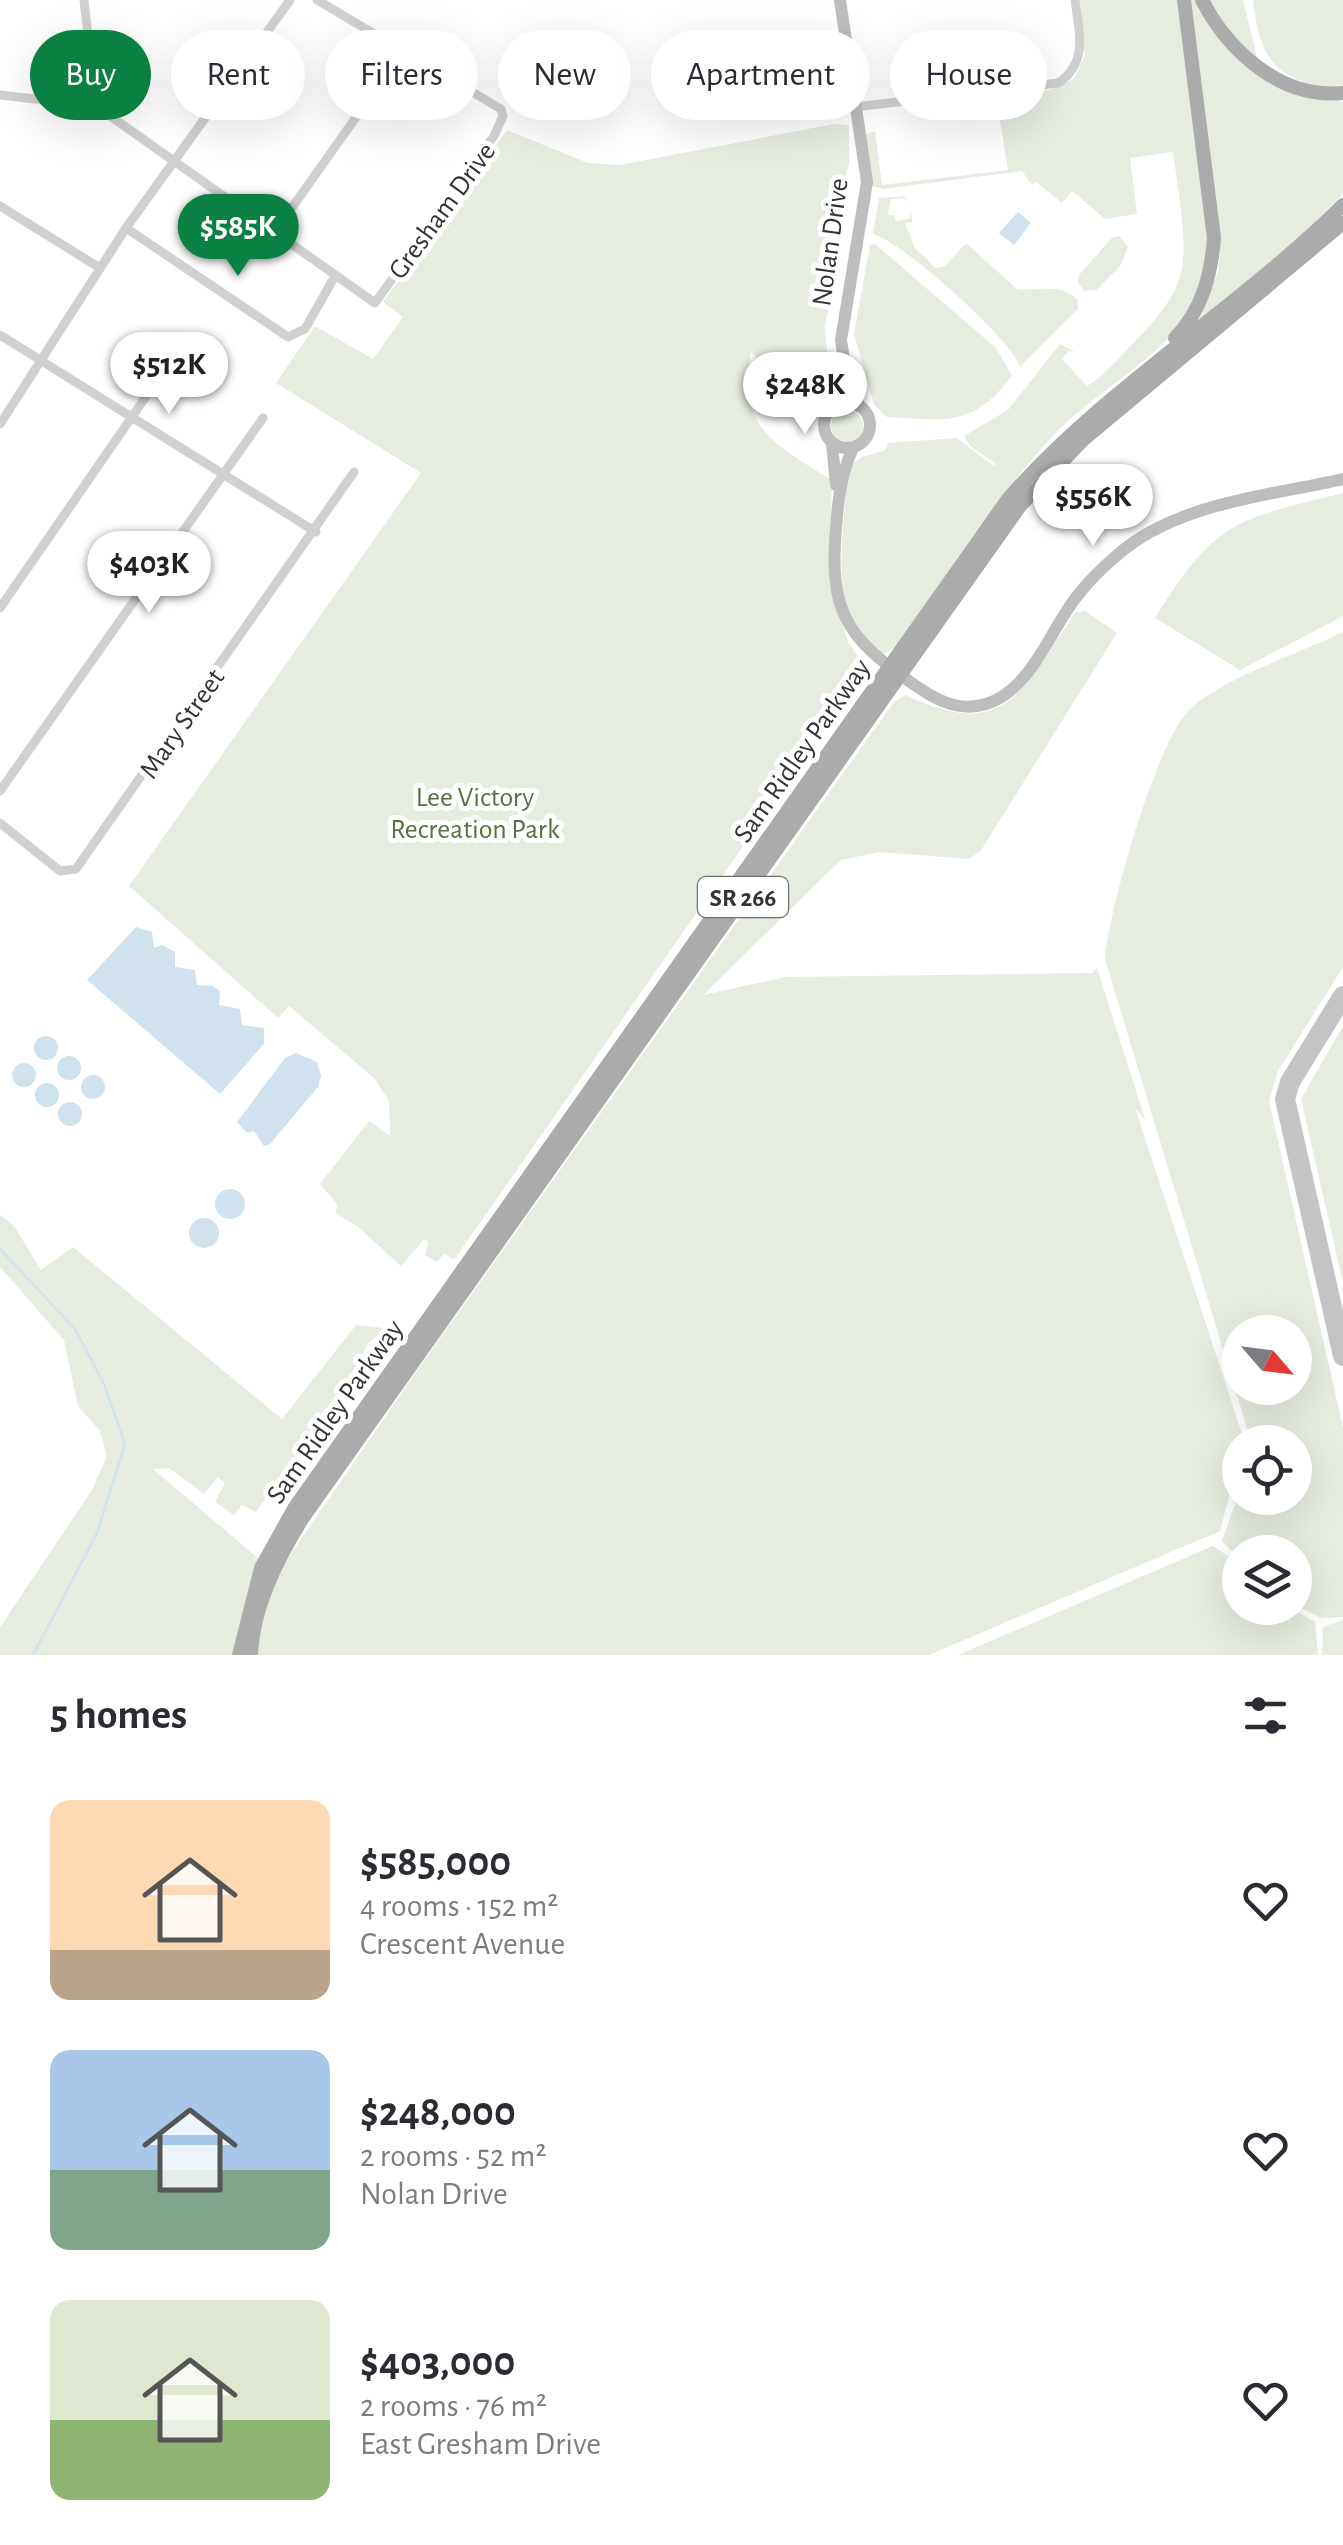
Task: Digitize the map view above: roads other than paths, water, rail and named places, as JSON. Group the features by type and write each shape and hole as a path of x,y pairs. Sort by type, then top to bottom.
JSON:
{"main road":[{"path":"1136,379 1184,329 1202,299 1211,270 1214,238 1184,0"},
{"path":"1202,0 1226,38 1255,66 1304,90 1343,94"},
{"name":"Sam Ridley Parkway","path":"251,1655 262,1602 277,1561 302,1519 895,672 1008,499 1054,446 1304,243 1343,205"},
{"name":"Sam Ridley Parkway","path":"239,1655 260,1568 295,1508 895,672 1050,470 1343,223"}],"street":[{"path":"84,0 87,30"},
{"path":"0,424 126,228 290,0"},
{"path":"317,0 367,30"},
{"name":"Nolan Drive","path":"840,0 844,30"},
{"path":"870,105 1058,83 1071,75 1081,47 1074,0"},
{"path":"0,95 30,98"},
{"name":"Gresham Drive","path":"335,276 375,303 494,136 503,116 501,109 478,96"},
{"path":"117,120 335,276 305,328 288,336 126,228"},
{"path":"274,233 355,120"},
{"name":"Nolan Drive","path":"841,403 846,372 842,333 867,194 857,120"},
{"path":"0,206 100,268"},
{"path":"0,335 316,532"},
{"path":"0,608 185,340"},
{"name":"Nolan Drive","path":"846,372 859,406"},
{"path":"838,498 854,448 865,440 870,428 868,415 859,406 841,403 831,409 824,422 832,443 838,498 833,577 842,615 860,643 895,672 934,698 973,707 1001,698 1022,678 1077,595 1117,554 1142,538 1189,514 1343,479"},
{"path":"0,791 226,476 263,418"},
{"path":"832,443 854,448"},
{"name":"Mary Street","path":"0,823 58,869 71,872 316,532 354,472"}],"water":[{"path":"1018,212 1031,223 1014,245 999,233"},
{"path":"136,927 152,932 154,948 162,945 175,952 175,967 195,970 197,985 213,986 220,991 219,1005 240,1009 242,1025 264,1028 264,1044 220,1094 87,980"},
{"path":"46,1036 58,1048 46,1060 34,1048"},
{"path":"296,1053 317,1062 321,1075 318,1087 270,1144 264,1146 254,1131 247,1133 237,1122 285,1058"},
{"path":"69,1056 81,1068 69,1080 57,1068"},
{"path":"24,1063 36,1075 24,1087 12,1075"},
{"path":"93,1075 105,1087 93,1099 81,1087"},
{"path":"47,1083 59,1095 47,1107 35,1095"},
{"path":"70,1102 82,1114 70,1126 58,1114"},
{"path":"230,1189 241,1193 245,1204 241,1215 230,1219 219,1215 215,1204 219,1193"},
{"path":"204,1218 215,1222 219,1233 215,1244 204,1248 193,1244 189,1233 193,1222"}],"waterway":[{"path":"0,1249 75,1329 104,1384 125,1444 97,1533 33,1655"}],"park label":[{"name":"Lee Victory Recreation Park","path":"475,812"}]}
